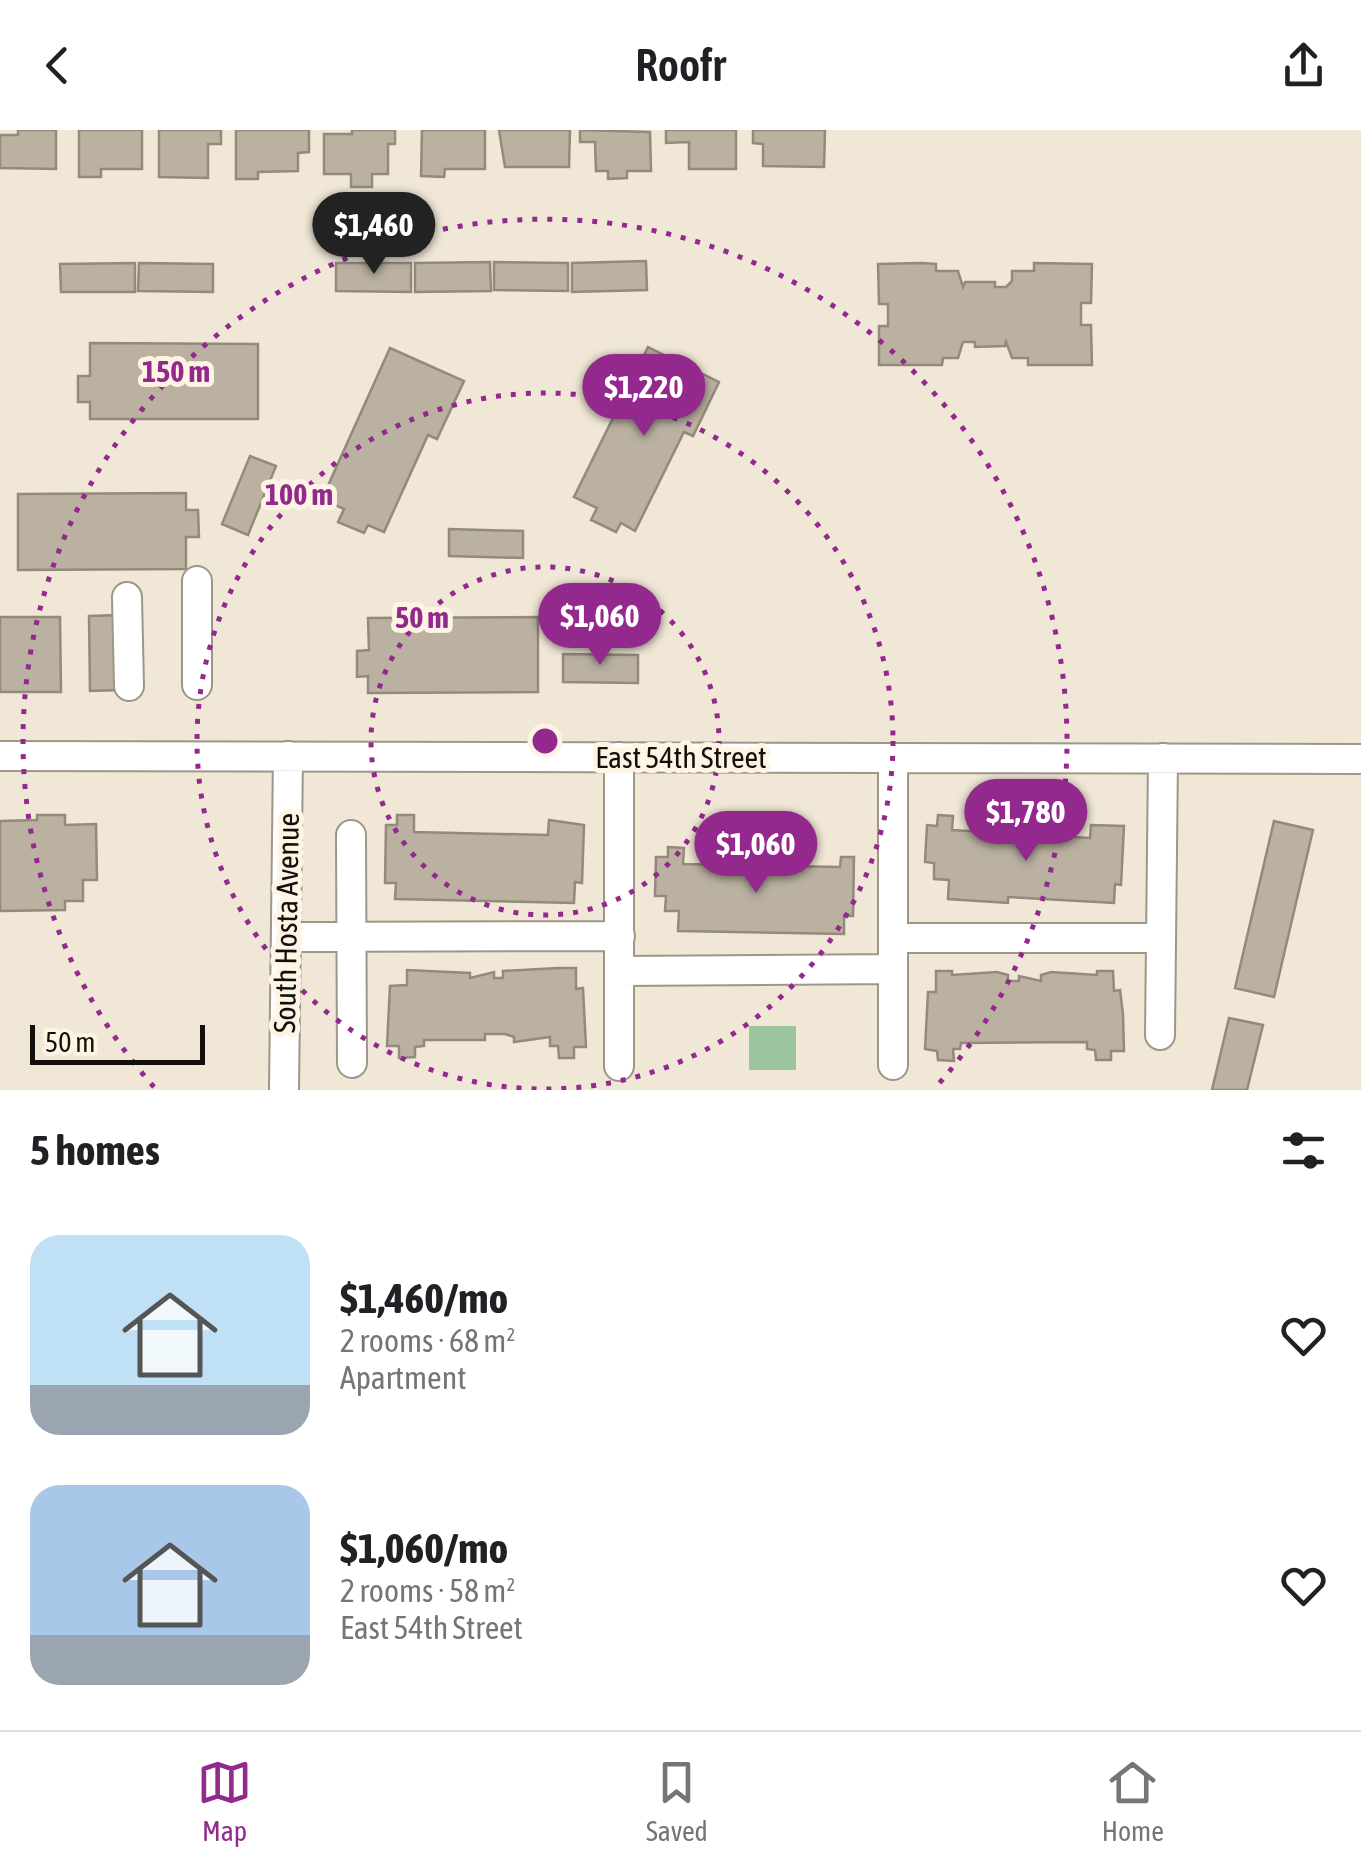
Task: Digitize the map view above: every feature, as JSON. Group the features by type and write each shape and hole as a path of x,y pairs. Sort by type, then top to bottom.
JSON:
{"street":[{"path":"197,581 197,684"},
{"path":"126,597 129,686"},
{"name":"East 54th Street","path":"0,756 1361,759"},
{"name":"South Hosta Avenue","path":"284,1090 288,756"},
{"path":"620,757 620,1066"},
{"path":"892,758 892,1065"},
{"path":"1160,1035 1163,758"},
{"path":"351,834 352,1062"},
{"path":"286,937 620,936"},
{"path":"892,938 1161,938"},
{"path":"620,970 892,969"}],"green space":[{"path":"749,1026 796,1026 796,1070 749,1070"}],"building":[{"path":"18,130 56,130 56,169 0,168 0,135 18,135"},
{"path":"79,130 142,130 142,169 101,169 101,177 79,177"},
{"path":"159,130 221,130 221,144 208,144 208,178 159,177"},
{"path":"236,130 309,130 309,152 298,153 298,171 258,172 258,179 236,179"},
{"path":"352,130 395,130 395,144 388,144 388,174 372,174 372,187 351,187 351,174 324,174 324,134 352,134"},
{"path":"422,130 485,130 485,169 445,169 444,177 421,176"},
{"path":"499,130 570,130 569,167 505,167"},
{"path":"580,130 650,132 651,171 627,171 627,178 608,179 608,171 596,171 595,142 580,142"},
{"path":"666,130 736,130 736,169 689,169 689,142 666,143"},
{"path":"753,130 825,130 824,167 763,166 763,144 753,143"},
{"path":"646,261 647,290 572,292 572,263"},
{"path":"490,262 491,291 415,292 415,263"},
{"path":"494,262 568,263 568,291 494,290"},
{"path":"135,263 135,292 61,292 60,264"},
{"path":"139,263 213,264 213,292 138,291"},
{"path":"336,263 411,263 411,292 336,291"},
{"path":"1034,263 1092,264 1091,303 1081,303 1081,325 1091,325 1092,365 1028,365 1028,358 1012,358 1006,342 1005,346 975,347 975,342 963,342 958,358 943,358 942,365 879,365 879,326 888,326 888,304 879,304 878,264 936,264 936,271 958,271 963,287 965,282 995,282 995,287 1006,287 1012,281 1012,271 1034,271"},
{"path":"90,343 258,344 258,419 90,419 90,402 78,402 78,376 90,376"},
{"path":"648,347 719,382 693,436 684,432 635,531 621,523 616,532 591,520 597,508 574,497"},
{"path":"390,348 464,381 437,439 428,435 384,532 368,525 364,533 338,522 344,509 322,499"},
{"path":"250,456 276,466 248,535 222,524"},
{"path":"186,493 186,510 198,510 199,537 186,537 186,569 18,570 18,494"},
{"path":"449,529 523,531 523,558 449,556"},
{"path":"118,615 119,690 90,691 89,616"},
{"path":"0,617 60,617 61,692 0,692"},
{"path":"538,617 538,692 368,693 368,676 357,677 357,651 369,650 368,618"},
{"path":"563,654 638,655 638,683 563,682"},
{"path":"37,815 65,815 65,825 96,824 97,880 83,880 83,901 65,901 65,910 0,911 0,821 37,820"},
{"path":"397,815 414,815 414,832 548,835 549,820 584,825 582,883 575,882 574,903 395,899 396,883 385,883 386,825 397,825"},
{"path":"938,815 953,816 952,830 1090,838 1091,825 1124,826 1121,885 1115,884 1114,903 1008,897 1008,903 948,899 949,880 934,879 934,863 925,862 927,825 937,826"},
{"path":"1274,821 1313,830 1274,997 1235,988"},
{"path":"668,847 684,848 683,864 840,867 841,857 854,857 853,916 844,916 844,934 678,931 679,911 665,911 666,896 655,896 656,857 668,857"},
{"path":"576,968 576,989 583,988 586,1047 574,1047 574,1058 559,1058 558,1046 550,1046 550,1037 514,1042 514,1037 505,1034 485,1034 485,1040 424,1040 424,1046 415,1047 415,1057 399,1058 399,1046 387,1046 390,986 407,985 407,970 470,973 470,978 494,972 494,978 503,978 503,971"},
{"path":"936,971 952,971 952,975 997,972 1008,975 1008,981 1019,981 1019,976 1041,981 1041,975 1051,972 1097,975 1097,971 1113,971 1114,991 1120,990 1124,1051 1111,1051 1111,1060 1096,1060 1095,1050 1087,1049 1087,1042 961,1043 960,1049 953,1049 954,1061 938,1060 937,1051 925,1049 928,992 936,992"},
{"path":"1229,1018 1263,1025 1247,1090 1212,1090"}]}
